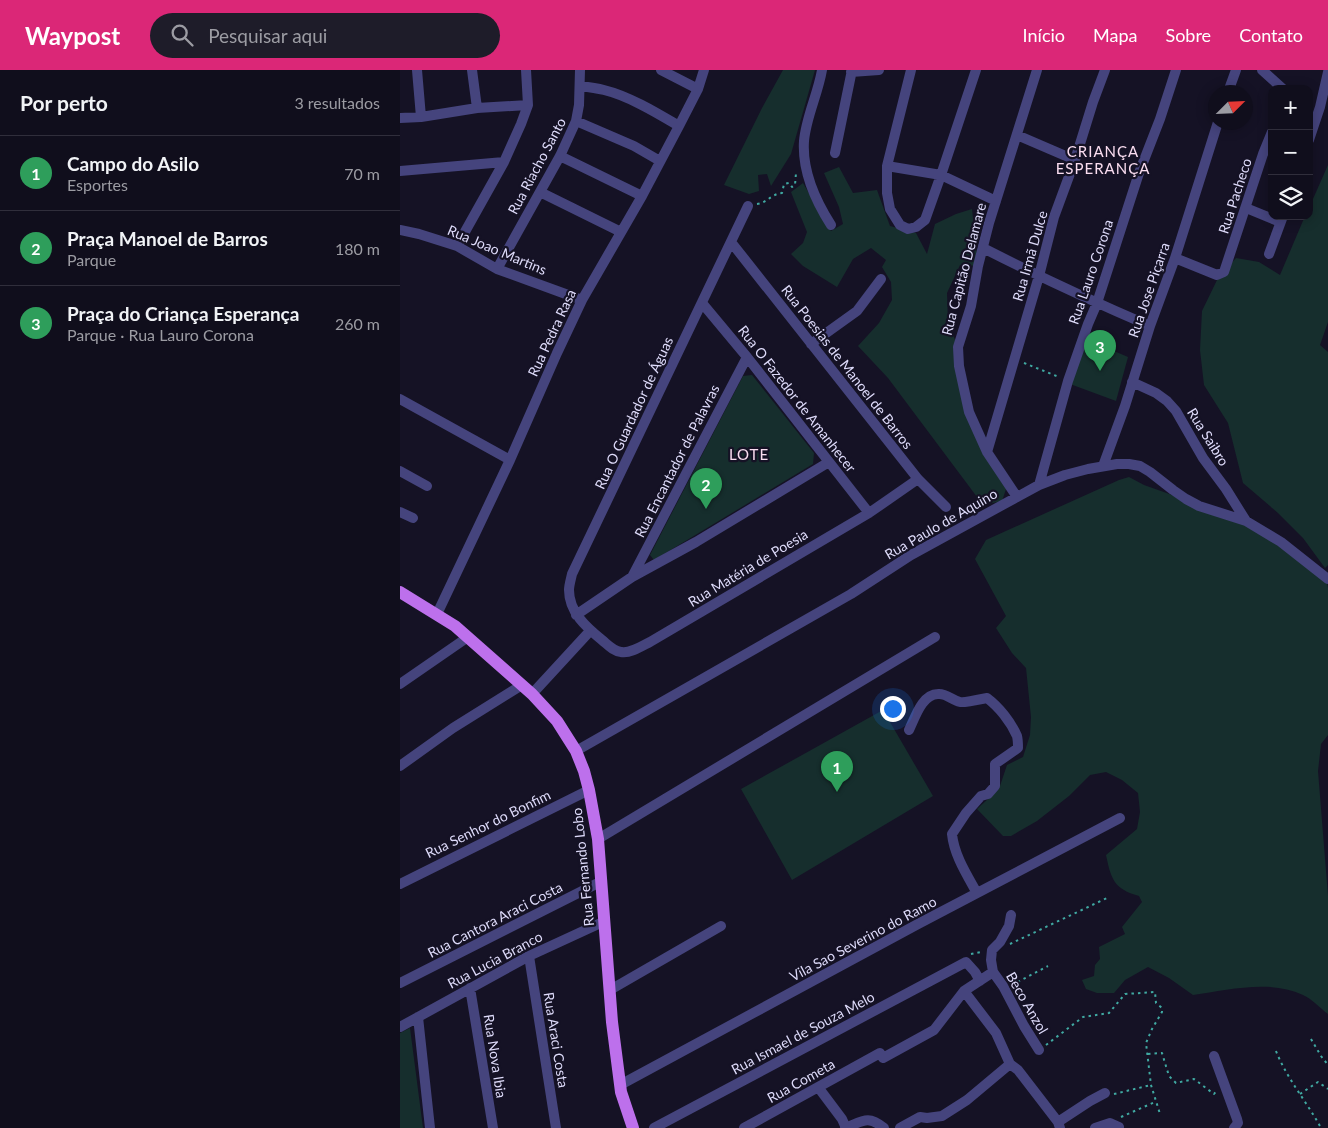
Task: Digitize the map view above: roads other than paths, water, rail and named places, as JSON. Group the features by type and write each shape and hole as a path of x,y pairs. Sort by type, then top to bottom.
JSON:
{"main road":[{"name":"Rua Fernando Lobo","path":"400,592 455,626 532,694 557,721 576,751 589,790 598,838 612,1022 620,1085 633,1128"}],"street":[{"path":"417,70 421,117"},
{"path":"472,70 477,108"},
{"path":"456,246 504,162 521,124 528,105 526,70"},
{"name":"Rua Riacho Santo","path":"497,269 560,156 576,121 579,105 580,70"},
{"path":"661,70 698,89"},
{"name":"Rua Pedra Rasa","path":"437,614 510,460 582,300 642,196 698,89 704,70"},
{"path":"822,70 804,140 804,162 821,210 831,225"},
{"path":"835,153 852,71 879,70"},
{"path":"911,70 886,166 886,192 890,209 900,224 908,229 916,227 925,220 976,70"},
{"name":"Rua Capitão Delamare","path":"1017,496 987,452 969,412 959,366 958,347 971,306 983,248 996,201 1037,70"},
{"name":"Rua Irmã Dulce","path":"987,452 1039,276 1054,217 1105,70"},
{"name":"Rua Lauro Corona","path":"1039,485 1068,381 1097,303 1139,174 1176,70"},
{"path":"1231,85 1236,70"},
{"path":"1262,70 1279,85"},
{"path":"1311,130 1315,105 1328,72"},
{"path":"580,86 616,94 639,104 679,126"},
{"path":"400,118 421,117 477,108 528,105"},
{"path":"576,121 634,146 660,161"},
{"name":"Rua Jose Piçarra","path":"1103,466 1175,258 1215,130"},
{"path":"1017,135 1075,160"},
{"name":"Rua Pacheco","path":"1175,258 1217,275 1223,274 1268,142"},
{"path":"560,156 642,196"},
{"path":"400,171 504,162"},
{"path":"886,166 941,175 996,201"},
{"path":"540,192 621,232"},
{"name":"Rua O Guardador de Águas","path":"590,631 576,615 571,603 569,589 572,574 748,206"},
{"path":"1246,208 1268,215"},
{"path":"1269,254 1282,220"},
{"name":"Rua Joao Martins","path":"400,230 456,246 497,269 582,300"},
{"name":"Rua Poesias de Manoel de Barros","path":"731,242 918,479 946,507"},
{"path":"983,248 1039,276 1150,326"},
{"path":"811,344 857,311 881,279"},
{"name":"Rua O Fazedor de Amanhecer","path":"702,303 747,357 869,513"},
{"name":"Rua Encantador de Palavras","path":"632,577 747,357"},
{"name":"Rua Saibro","path":"1132,382 1156,393 1176,411 1203,458 1226,489 1246,521"},
{"path":"400,399 510,460"},
{"path":"576,615 632,577 696,542 829,462"},
{"name":"Rua Paulo de Aquino","path":"576,751 851,594 911,555 1017,496 1065,475 1103,466 1129,464 1140,466 1186,499 1207,509 1246,521 1281,542 1328,579"},
{"path":"400,471 428,486"},
{"name":"Rua Matéria de Poesia","path":"590,631 613,650 623,653 636,649 869,513 918,479"},
{"path":"400,512 413,518"},
{"path":"771,571 777,581"},
{"path":"532,694 590,631"},
{"path":"400,684 468,637"},
{"path":"598,838 935,637"},
{"path":"400,766 453,728 522,685"},
{"path":"909,730 921,705 928,697 937,694 949,696 961,702 987,698 996,704 1018,738 1018,748 995,764 995,786 988,794 981,796 966,813 952,834 952,841 976,893"},
{"name":"Rua Senhor do Bonfim","path":"400,884 589,790"},
{"name":"Vila Sao Severino do Ramo","path":"620,1085 976,893 1120,818"},
{"name":"Rua Cantora Araci Costa","path":"400,983 602,881"},
{"name":"Beco Anzol","path":"1011,915 1009,926 1000,942 992,950 993,972 1039,1050"},
{"name":"Rua Lucia Branco","path":"400,1027 529,956 604,921"},
{"path":"610,990 721,926"},
{"name":"Rua Araci Costa","path":"529,956 556,1128"},
{"name":"Rua Ismael de Souza Melo","path":"654,1128 966,962 980,981"},
{"path":"993,972 964,991 996,1033 1010,1064 1018,1070 1059,1125 1090,1101 1105,1093"},
{"name":"Rua Nova Ibia","path":"470,988 493,1128"},
{"name":"Rua Cometa","path":"744,1128 880,1053 883,1058 934,1030 964,991"},
{"path":"418,1017 430,1128"},
{"path":"1214,1056 1237,1119 1238,1123 1234,1128"},
{"path":"900,1128 920,1117 942,1116 967,1100 1010,1064"},
{"path":"818,1087 842,1119 846,1128 865,1120 876,1121 884,1128"},
{"path":"928,1118 933,1128"},
{"path":"1096,1128 1115,1125"}],"place":[{"name":"Praça do Criança Esperança","path":"1100,371"},
{"name":"Praça Manoel de Barros","path":"706,509"},
{"name":"Campo do Asilo","path":"837,792"}],"district":[{"name":"CRIANÇA ESPERANÇA","path":"1103,160"},
{"name":"LOTE","path":"749,455"}]}
